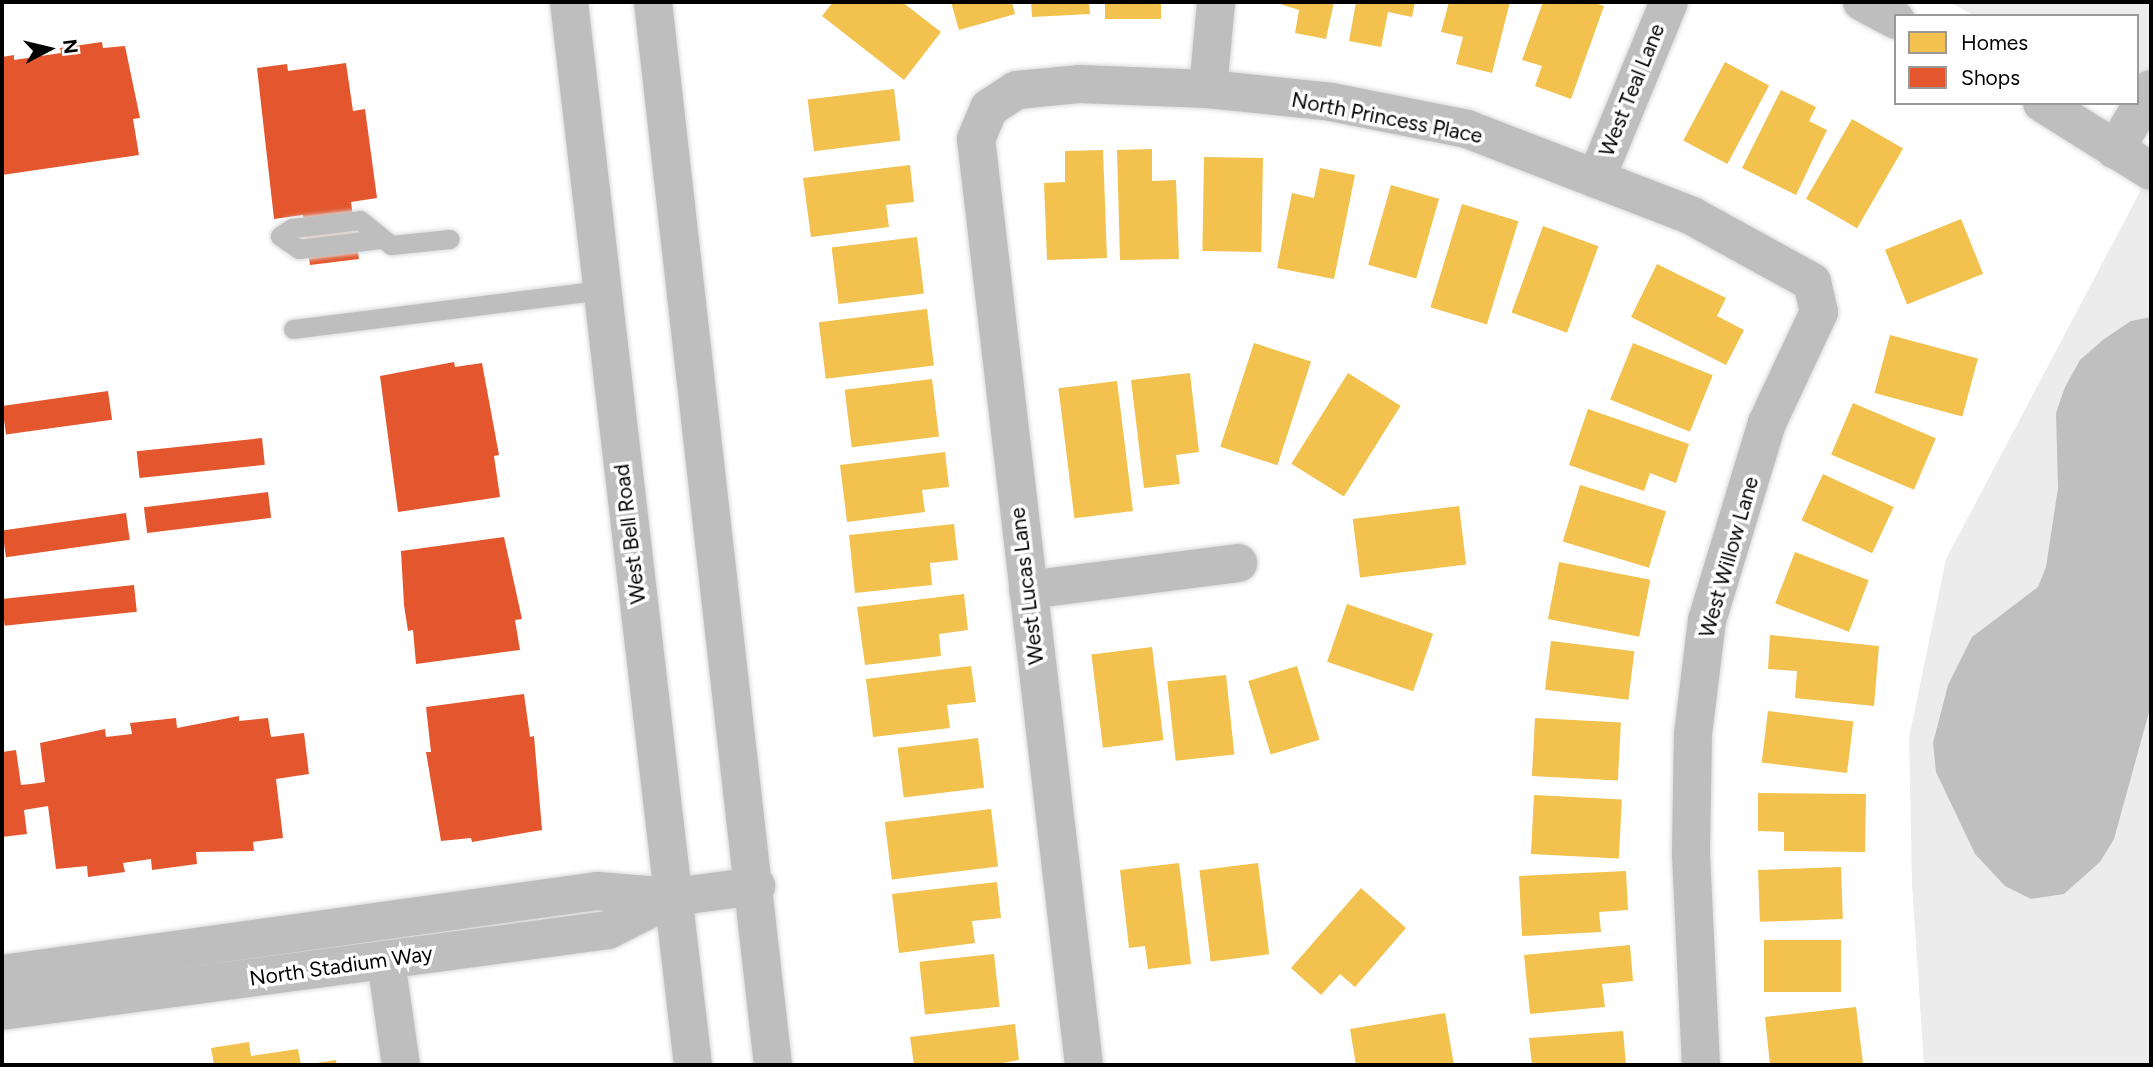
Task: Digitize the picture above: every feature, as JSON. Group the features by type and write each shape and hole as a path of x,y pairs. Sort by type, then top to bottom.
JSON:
{"street":[{"name":"West Bell Road","path":"569,2 693,1065"},
{"path":"653,2 756,886 773,1065"},
{"path":"1208,89 1216,2"},
{"name":"West Teal Lane","path":"1596,179 1669,2"},
{"path":"1862,2 1894,19"},
{"name":"North Princess Place","path":"989,108 1017,90 1079,84 1208,89 1331,102 1467,129 1692,216"},
{"path":"2115,150 2151,89"},
{"path":"2045,105 2151,171"},
{"name":"West Lucas Lane","path":"989,108 976,139 1084,1065"},
{"name":"West Willow Lane","path":"1692,216 1812,282 1819,312 1767,423 1707,620 1693,734 1691,854 1701,1065"},
{"path":"1028,590 1238,563"},
{"name":"North Stadium Way","path":"2,974 597,891 673,898 756,886"},
{"name":"North Stadium Way","path":"2,1011 608,930 673,898"},
{"path":"386,961 401,1065"}],"lane":[{"path":"280,236 292,228 360,220 380,239 391,245 450,239"},
{"path":"293,329 601,290"}],"shaded area":[{"path":"1949,2 2151,2 2151,109 2139,103 2139,14 1971,14"},
{"path":"2151,171 2151,1065 1924,1065 1912,884 1909,738 1946,559"},
{"path":"2151,317 2151,705 2114,839 2100,862 2064,894 2031,899 2005,886 1975,854 1936,772 1933,743 1948,685 1972,637 2038,587 2046,567 2058,488 2056,413 2065,387 2080,360 2104,339 2131,321"}],"building: Homes":[{"path":"833,2 902,2 941,32 904,80 822,16"},
{"path":"951,2 1012,2 1015,14 959,30"},
{"path":"1031,2 1089,2 1090,14 1032,17"},
{"path":"1105,2 1161,2 1161,19 1105,19"},
{"path":"1274,2 1334,2 1326,39 1295,33 1299,10"},
{"path":"1356,2 1415,2 1412,17 1388,12 1381,47 1349,41"},
{"path":"1449,2 1510,2 1492,73 1456,64 1463,37 1441,32"},
{"path":"1543,2 1591,2 1604,6 1571,99 1535,86 1542,66 1522,60"},
{"path":"1725,62 1769,85 1727,164 1683,141"},
{"path":"894,89 900,141 814,151 808,100"},
{"path":"1781,90 1816,107 1809,121 1827,130 1796,195 1742,168"},
{"path":"1852,119 1903,148 1857,228 1806,199"},
{"path":"1152,149 1152,181 1176,180 1179,259 1120,260 1117,150"},
{"path":"1103,150 1107,258 1047,260 1044,183 1065,182 1065,151"},
{"path":"1204,157 1263,158 1261,252 1202,251"},
{"path":"910,165 914,202 886,205 889,227 811,237 803,178"},
{"path":"1320,168 1355,175 1334,279 1277,268 1292,193 1314,198"},
{"path":"1391,185 1439,199 1416,279 1368,265"},
{"path":"1462,204 1518,221 1487,325 1430,307"},
{"path":"1961,219 1983,274 1907,304 1885,250"},
{"path":"1543,226 1598,246 1567,333 1512,312"},
{"path":"917,237 924,294 839,304 832,247"},
{"path":"1657,264 1726,298 1717,316 1744,330 1726,365 1631,317"},
{"path":"927,309 934,366 826,379 819,322"},
{"path":"1890,335 1978,359 1962,417 1874,393"},
{"path":"1254,343 1311,362 1277,465 1220,447"},
{"path":"1633,343 1713,375 1690,432 1610,400"},
{"path":"1190,373 1199,452 1176,455 1180,484 1144,488 1131,380"},
{"path":"1348,373 1401,406 1344,497 1291,464"},
{"path":"932,379 939,437 852,447 845,390"},
{"path":"1117,381 1133,511 1074,518 1058,388"},
{"path":"1853,403 1936,438 1914,490 1831,455"},
{"path":"1588,409 1689,444 1676,483 1650,473 1644,491 1569,465"},
{"path":"945,452 949,487 922,490 925,512 847,522 840,465"},
{"path":"1823,474 1894,507 1872,553 1801,520"},
{"path":"1580,485 1666,511 1649,568 1563,541"},
{"path":"1459,506 1466,565 1360,578 1353,519"},
{"path":"954,524 958,560 930,563 932,585 855,593 849,535"},
{"path":"1795,552 1869,580 1849,632 1775,603"},
{"path":"1559,562 1650,580 1639,637 1548,619"},
{"path":"964,594 968,630 939,634 941,656 865,665 857,607"},
{"path":"1347,604 1433,634 1413,691 1327,662"},
{"path":"1770,635 1879,646 1874,706 1795,698 1797,671 1768,669"},
{"path":"1551,641 1634,651 1628,700 1545,690"},
{"path":"1152,647 1163,740 1103,748 1091,654"},
{"path":"971,666 976,702 947,705 950,728 873,737 866,679"},
{"path":"1297,666 1320,740 1271,755 1248,681"},
{"path":"1226,675 1234,755 1176,761 1167,681"},
{"path":"1768,711 1853,721 1847,773 1762,763"},
{"path":"1535,718 1621,723 1618,780 1532,776"},
{"path":"978,738 984,788 904,797 898,748"},
{"path":"1758,793 1866,794 1865,852 1784,851 1784,832 1758,831"},
{"path":"1534,795 1622,800 1619,859 1531,854"},
{"path":"991,809 998,867 892,880 885,822"},
{"path":"1179,863 1191,964 1148,969 1145,946 1129,948 1120,870"},
{"path":"1258,863 1269,954 1211,962 1199,870"},
{"path":"1841,867 1843,919 1760,922 1758,870"},
{"path":"1626,871 1628,910 1599,912 1601,932 1522,936 1519,876"},
{"path":"997,882 1001,918 972,921 975,943 899,953 892,894"},
{"path":"1361,888 1406,928 1355,987 1340,974 1321,995 1291,968"},
{"path":"1764,940 1841,940 1841,992 1764,992"},
{"path":"1630,945 1633,981 1602,984 1605,1007 1530,1014 1524,955"},
{"path":"994,954 1000,1007 925,1015 919,962"},
{"path":"1856,1007 1863,1063 1770,1065 1765,1017"},
{"path":"1445,1013 1454,1065 1356,1065 1350,1029"},
{"path":"1015,1024 1019,1060 990,1065 914,1065 910,1037"},
{"path":"1623,1031 1626,1065 1532,1065 1529,1038"},
{"path":"249,1042 251,1056 298,1049 301,1065 214,1065 211,1048"},
{"path":"336,1060 337,1065 309,1065 309,1064"}],"building: Shops":[{"path":"102,42 103,48 125,46 140,118 133,119 139,155 2,175 2,57 14,55 14,60 61,53 60,48"},
{"path":"346,63 353,111 365,109 377,198 351,202 359,259 310,265 303,215 274,219 257,68 287,64 288,71"},
{"path":"454,362 455,367 482,363 499,455 494,456 500,497 398,512 380,376"},
{"path":"108,391 112,420 6,435 2,406"},
{"path":"262,438 265,465 140,478 137,451"},
{"path":"268,492 271,518 147,533 144,507"},
{"path":"126,513 130,540 6,557 2,530"},
{"path":"504,537 522,619 515,620 520,650 416,664 413,630 408,631 404,605 401,551"},
{"path":"134,585 137,612 5,626 2,599"},
{"path":"524,694 530,737 534,736 542,830 472,842 471,838 441,841 426,752 431,752 426,707"},
{"path":"239,716 239,721 268,718 271,737 304,733 309,774 276,779 283,838 253,842 254,851 196,852 197,864 152,870 151,859 123,863 125,872 88,877 87,866 56,869 48,806 24,810 27,834 2,837 2,752 16,750 21,785 45,782 40,743 105,729 106,737 132,734 130,723 176,718 177,728"}]}
